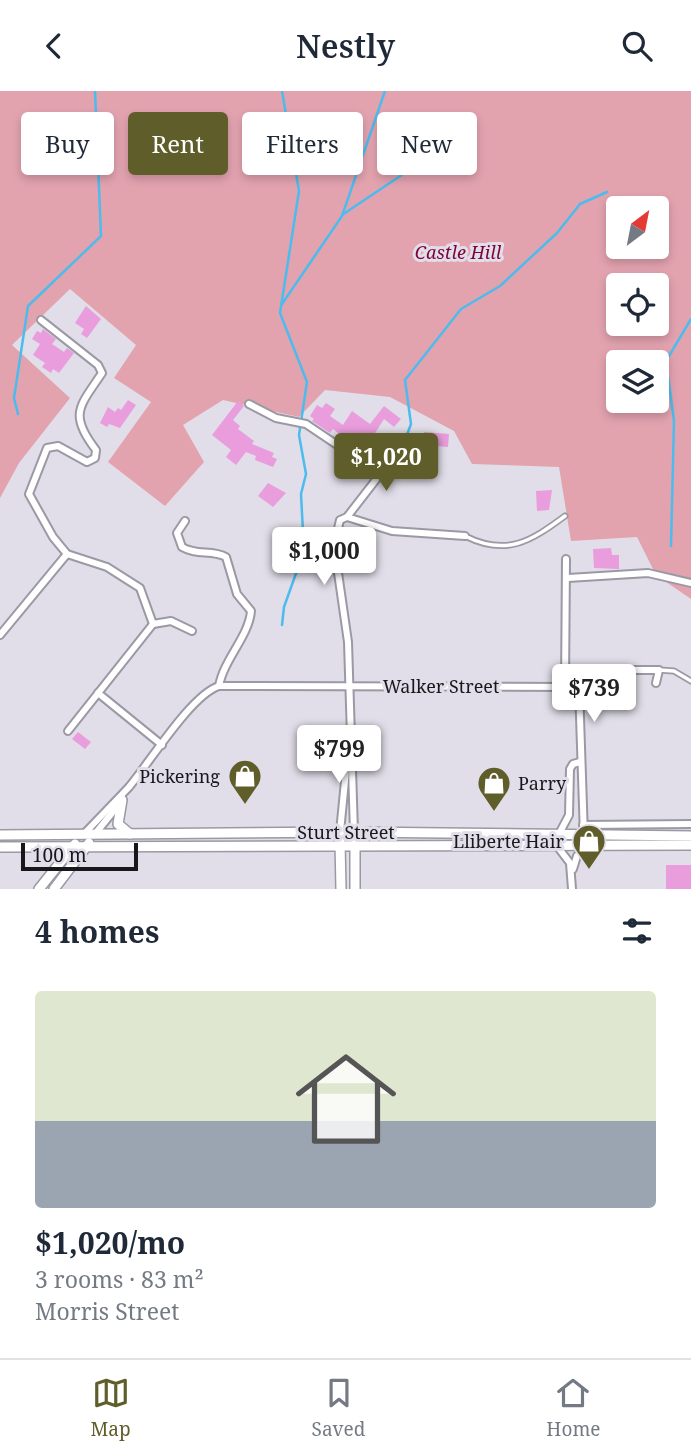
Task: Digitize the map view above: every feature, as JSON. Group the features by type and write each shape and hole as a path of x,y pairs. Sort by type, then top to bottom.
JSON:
{"main road":[{"path":"121,800 118,824 130,834"},
{"path":"340,832 341,889"},
{"path":"354,832 355,889"},
{"path":"509,833 509,845"},
{"name":"Sturt Street","path":"0,835 509,833 589,846 691,845"},
{"path":"39,889 83,834"},
{"path":"54,889 95,834"},
{"name":"Sturt Street","path":"0,847 509,845 584,836 691,836"},
{"path":"44,846 55,858 52,873"},
{"path":"341,871 355,871"}],"street":[{"path":"41,320 98,365 102,373 86,394 79,412 85,437 96,450 95,458 85,462 62,447 50,447 42,455 29,493 53,537 67,554 107,567 140,588 153,624"},
{"path":"249,404 276,418 304,423 370,467 375,474 374,485"},
{"path":"348,517 402,446"},
{"path":"370,467 386,470"},
{"path":"354,832 348,642 334,545 336,526 342,518 348,517 391,531 465,536"},
{"path":"83,834 129,786 202,696 219,686 227,661 248,623 251,611 238,596 225,555 197,554 180,544 178,530 185,520"},
{"path":"0,635 67,554"},
{"path":"565,687 568,578 566,559"},
{"path":"568,578 648,573 691,583"},
{"path":"68,731 153,624 171,621 192,631"},
{"name":"Walker Street","path":"219,686 579,687 623,670 659,670"},
{"path":"656,683 659,670"},
{"path":"579,687 584,836"},
{"path":"98,693 162,745"},
{"path":"340,832 351,738"},
{"path":"572,874 557,840 569,815 570,771 573,764 580,762"},
{"path":"95,834 129,786"},
{"path":"342,806 353,805"},
{"path":"569,815 583,822 691,824"},
{"path":"572,889 572,874 577,856 589,846"}],"lane":[{"path":"465,536 485,545 502,547 543,534 565,516"},
{"name":"Walker Street","path":"659,670 674,671 691,681"}],"green space":[{"name":"Castle Hill","path":"0,91 691,91 691,599 656,575 637,537 571,541 559,467 472,464 454,431 390,397 325,390 299,417 223,400 183,425 204,462 165,506 108,462 151,402 114,378 136,345 70,289 12,345 70,398 19,463 0,498"}],"building":[{"path":"86,306 101,319 87,338 81,334 84,329 75,323"},
{"path":"43,329 56,339 52,344 64,352 67,348 74,353 59,373 53,369 51,373 42,367 45,363 33,355 40,344 32,339 37,331 41,333"},
{"path":"128,400 136,405 120,428 109,424 107,427 100,423 108,407 115,412 118,408 121,410"},
{"path":"238,401 244,406 233,420 240,426 238,429 254,441 252,444 274,453 272,457 277,459 273,467 255,460 256,456 246,452 236,465 226,457 231,450 212,435"},
{"path":"326,403 335,409 330,416 343,425 352,411 370,424 384,406 401,419 394,427 384,419 372,438 376,442 366,455 333,429 330,433 312,421 314,419 310,416 317,405 322,408"},
{"path":"424,432 449,434 448,447 423,445"},
{"path":"268,483 286,493 273,507 258,496"},
{"path":"552,490 549,510 537,511 536,491"},
{"path":"611,548 612,555 619,555 619,569 594,568 593,549"},
{"path":"78,732 91,742 85,749 72,739"},
{"path":"666,865 691,865 691,889 666,889"}],"waterway":[{"path":"18,414 14,398 28,306 101,236 95,91"},
{"path":"282,91 299,191 280,313 307,382 299,435 306,474 301,494 304,551 284,607 282,625"},
{"path":"282,304 342,216 385,91"},
{"path":"342,215 402,175"},
{"path":"405,440 411,424 405,380 461,309 500,286 557,233 580,204 607,192"},
{"path":"671,546 674,421 666,361 691,319"}],"place":[{"name":"Pickering","path":"245,806"},
{"name":"Parry","path":"494,813"},
{"name":"Lliberte Hair","path":"589,871"}]}
